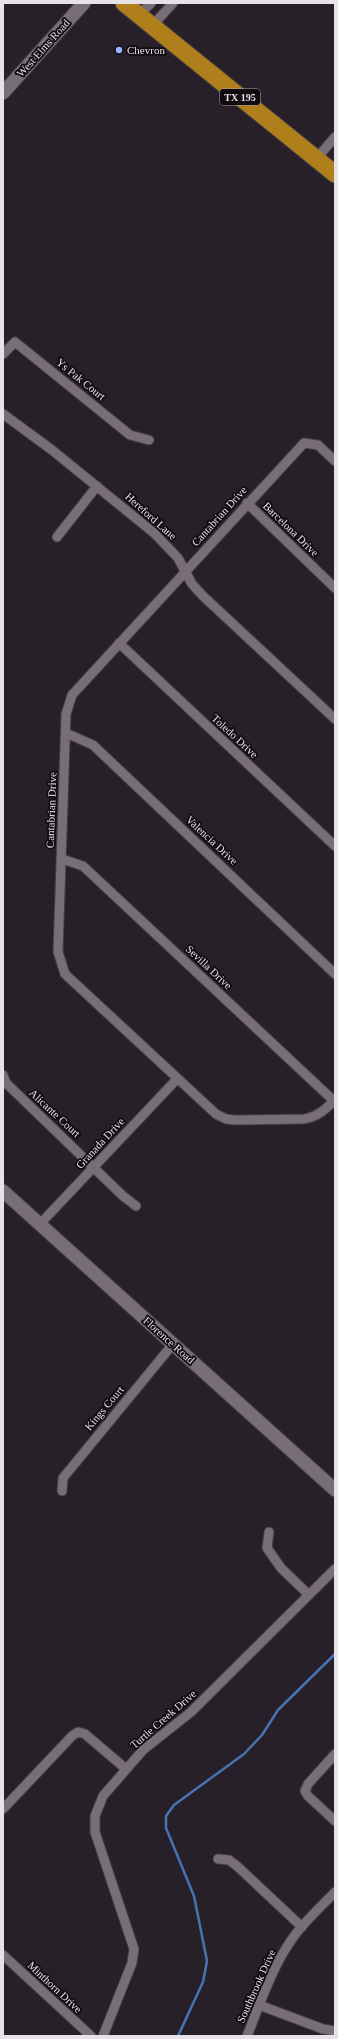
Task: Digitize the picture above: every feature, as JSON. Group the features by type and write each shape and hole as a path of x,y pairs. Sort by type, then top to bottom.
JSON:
{"highway":[{"name":"TX 195","path":"124,3 148,15 335,174"}],"street":[{"name":"West Elms Road","path":"3,93 84,3"},
{"path":"148,15 173,3"},
{"path":"316,158 335,137"},
{"name":"Ys Pak Court","path":"3,354 16,342 130,435 149,440"},
{"name":"Hereford Lane","path":"3,414 52,450 154,533 178,558 185,572 203,596 335,719"},
{"name":"Cantabrian Drive","path":"334,1100 322,1112 311,1118 235,1120 216,1114 65,974 58,952 66,714 72,694 304,443 318,445 335,461"},
{"path":"56,537 97,486"},
{"name":"Barcelona Drive","path":"247,503 335,588"},
{"name":"Toledo Drive","path":"119,643 335,846"},
{"name":"Valencia Drive","path":"66,733 93,745 335,974"},
{"name":"Sevilla Drive","path":"62,859 83,866 334,1100"},
{"name":"Alicante Court","path":"3,1075 6,1083 123,1196 136,1206"},
{"name":"Granada Drive","path":"40,1224 177,1078"},
{"name":"Florence Road","path":"3,1190 335,1490"},
{"name":"Kings Court","path":"62,1491 63,1478 173,1344"},
{"path":"269,1532 267,1548 281,1568 309,1595"},
{"name":"Turtle Creek Drive","path":"103,2036 132,1963 134,1948 95,1832 95,1816 104,1796 143,1750 191,1712 335,1569"},
{"path":"3,1809 72,1736 78,1732 85,1734 126,1769"},
{"path":"335,1754 308,1784 305,1790 308,1796 335,1822"},
{"path":"218,1859 229,1860 237,1866 302,1927"},
{"name":"Southbrook Drive","path":"247,2036 276,1966 291,1940 335,1892"},
{"name":"Minthorn Drive","path":"3,1955 91,2036"},
{"path":"259,2005 323,2029 335,2031"}],"waterway":[{"path":"178,2036 203,1982 207,1961 194,1896 166,1828 166,1816 174,1805 244,1754 262,1735 278,1710 335,1654"}],"place":[{"name":"Chevron","path":"119,50"}]}
